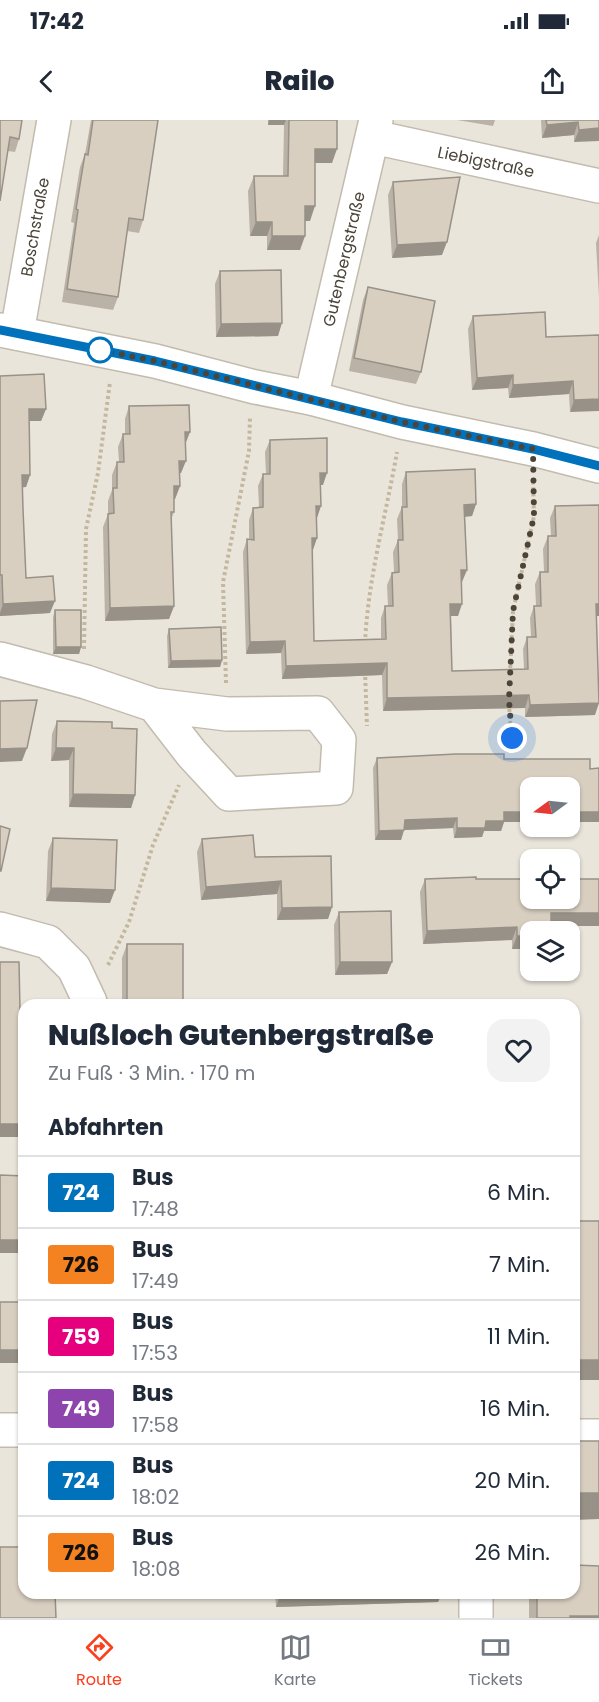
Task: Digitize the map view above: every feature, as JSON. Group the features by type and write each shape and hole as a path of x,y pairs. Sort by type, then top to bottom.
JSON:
{"street":[{"name":"Boschstraße","path":"8,332 54,120"},
{"name":"Liebigstraße","path":"375,129 599,186"},
{"name":"Gutenbergstraße","path":"311,398 375,129"},
{"path":"8,332 155,361 402,422 533,449 599,466"},
{"path":"0,659 86,682 154,705 227,714 318,713 339,740 336,788 229,794 192,754 154,705"},
{"path":"0,929 48,942 74,968 88,999"},
{"path":"0,1430 18,1430"},
{"path":"580,1436 599,1436"},
{"path":"476,1599 476,1618"}],"path":[{"path":"84,642 86,529 98,473 115,353"},
{"path":"225,656 223,582 249,451 249,424 255,387"},
{"path":"365,645 366,616 376,555 402,422"},
{"path":"510,678 513,611 534,516 533,449"},
{"path":"365,666 367,728"},
{"path":"509,700 512,738"},
{"path":"92,999 129,922 153,845 192,754"}],"shaded area":[{"path":"0,120 599,120 599,1618 0,1618"}],"building":[{"path":"0,120 22,120 19,139 10,137 0,201"},
{"path":"93,120 158,120 143,220 129,218 118,297 67,289 78,210 76,209"},
{"path":"289,120 337,120 337,149 315,149 315,206 305,206 305,236 272,236 272,222 256,222 254,176 288,176"},
{"path":"546,120 599,120 599,128 579,130 578,122 547,125"},
{"path":"460,177 447,242 397,245 393,182"},
{"path":"281,270 282,323 221,324 220,271"},
{"path":"368,287 435,301 421,372 354,358"},
{"path":"545,312 546,337 599,335 599,399 574,400 573,381 513,385 513,375 477,378 473,316"},
{"path":"44,374 46,409 29,409 30,475 22,475 26,578 53,576 55,601 3,604 2,575 0,575 0,376"},
{"path":"189,405 190,432 185,432 186,461 179,461 180,486 174,486 174,512 171,512 174,606 110,608 108,514 114,513 113,488 117,488 117,462 124,462 123,434 130,434 129,406"},
{"path":"327,438 327,473 320,473 321,506 316,506 317,538 312,538 314,641 386,639 385,606 393,606 392,573 399,572 398,540 403,540 402,507 407,507 406,472 475,469 476,504 464,505 467,570 461,570 462,604 450,604 452,671 528,669 527,637 536,637 534,606 541,606 540,572 548,572 548,536 556,536 555,506 599,505 599,604 596,604 599,703 530,705 529,695 387,698 387,663 286,666 285,641 250,642 247,539 254,540 253,508 263,507 263,474 270,474 270,440"},
{"path":"55,610 81,610 81,647 56,647"},
{"path":"221,627 222,660 171,661 169,629"},
{"path":"37,700 27,748 0,749 0,701"},
{"path":"57,721 112,722 112,728 137,729 135,795 73,794 74,748 56,748"},
{"path":"504,754 504,759 590,759 590,769 599,768 599,812 580,812 580,777 520,777 520,812 504,812 504,821 486,821 485,828 457,828 457,818 405,820 404,830 379,831 377,758"},
{"path":"0,826 10,829 1,871 0,871"},
{"path":"253,835 255,857 331,856 332,907 282,908 281,881 206,887 202,839"},
{"path":"53,838 117,840 115,890 51,888"},
{"path":"476,877 476,879 520,879 520,909 580,909 580,879 599,879 599,913 551,913 551,921 520,921 520,936 517,936 517,927 427,931 425,879"},
{"path":"391,911 392,962 340,962 339,912"},
{"path":"127,944 183,944 183,999 127,999"},
{"path":"0,962 19,962 18,1124 0,1124"},
{"path":"0,1175 18,1176 18,1240 0,1240"},
{"path":"580,1221 599,1221 599,1360 580,1360"},
{"path":"0,1302 18,1302 18,1350 0,1350"},
{"path":"580,1441 599,1441 599,1493 580,1493"},
{"path":"0,1547 18,1547 18,1599 55,1599 56,1618 0,1618"},
{"path":"580,1565 599,1566 599,1616 537,1618 537,1599 580,1599"}],"bus line":[{"name":"724","path":"0,330 155,361 402,422 533,449 599,466"}],"route":[{"path":"100,350 95,349 311,398 402,422 533,449 534,516 513,611 509,700 512,738"}]}
